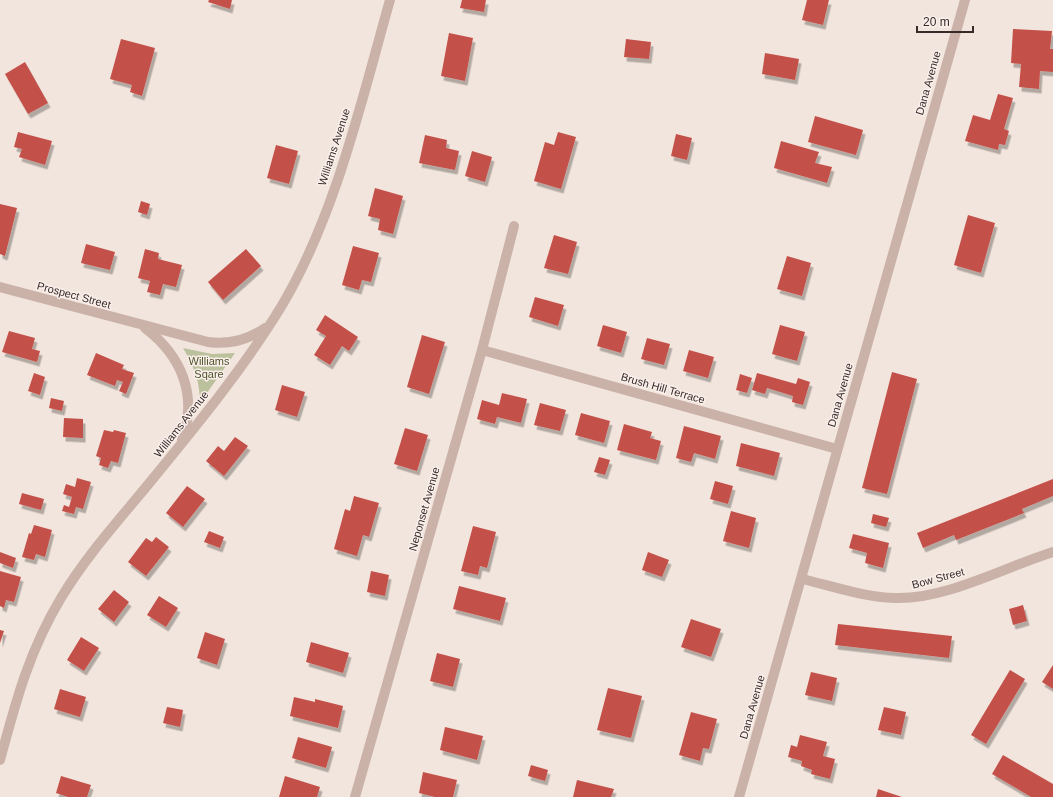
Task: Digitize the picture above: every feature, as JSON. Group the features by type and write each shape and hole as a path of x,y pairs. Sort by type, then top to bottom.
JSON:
{"street":[{"name":"Williams Avenue","path":"0,760 26,667 40,636 61,598 100,543 232,380 294,286 324,214 345,154 390,0"},
{"name":"Dana Avenue","path":"739,797 965,0"},
{"name":"Neponset Avenue","path":"355,797 482,350 514,226"},
{"name":"Prospect Street","path":"0,287 194,340 219,344 242,340 270,324"},
{"name":"Prospect Street","path":"142,326 160,341 169,351 177,363 185,385 189,410 180,446"},
{"name":"Brush Hill Terrace","path":"482,350 837,449"},
{"name":"Bow Street","path":"802,579 864,594 895,598 910,598 955,587 1053,552"}],"green space":[{"name":"Williams Sqare","path":"183,348 212,354 235,353 200,403 196,374"}],"building":[{"path":"209,0 232,0 230,9 208,2"},
{"path":"462,0 486,0 484,12 460,8"},
{"path":"807,0 829,0 823,25 802,20"},
{"path":"1013,29 1052,31 1050,49 1053,49 1053,72 1040,71 1039,89 1019,87 1021,64 1011,63"},
{"path":"449,33 473,38 465,81 441,76"},
{"path":"121,39 155,48 142,96 130,92 132,85 110,79"},
{"path":"626,39 651,42 649,59 624,57"},
{"path":"765,53 799,59 795,80 762,74"},
{"path":"25,62 48,103 28,114 5,74"},
{"path":"998,94 1013,98 1004,129 1009,131 1005,145 999,144 998,150 965,141 973,115 990,120"},
{"path":"815,116 863,130 856,155 808,142"},
{"path":"18,132 52,141 45,165 19,157 22,149 14,147"},
{"path":"558,132 576,137 561,189 534,181 545,142 554,145"},
{"path":"676,134 692,138 687,160 671,156"},
{"path":"425,135 447,140 446,148 459,151 455,170 419,163"},
{"path":"781,141 819,152 815,163 832,167 827,183 774,168"},
{"path":"276,145 298,151 289,184 267,178"},
{"path":"472,151 492,157 485,182 465,176"},
{"path":"375,188 403,196 393,234 378,230 380,219 368,216"},
{"path":"141,201 150,204 147,215 138,212"},
{"path":"0,204 17,208 5,256 0,254"},
{"path":"968,215 995,223 981,273 954,265"},
{"path":"554,235 577,242 568,274 544,268"},
{"path":"86,244 115,252 110,270 81,263"},
{"path":"353,246 379,253 371,282 362,280 359,290 342,285"},
{"path":"145,249 159,253 158,259 182,265 176,287 163,284 160,295 147,292 150,281 138,278"},
{"path":"246,249 261,266 223,300 208,282"},
{"path":"787,256 811,263 802,296 777,289"},
{"path":"535,297 564,305 558,326 529,317"},
{"path":"325,315 358,337 349,351 342,346 330,365 314,355 326,336 316,330"},
{"path":"603,325 627,332 621,353 597,346"},
{"path":"780,325 805,332 797,361 772,354"},
{"path":"9,331 35,338 32,349 40,351 37,362 2,352"},
{"path":"422,335 445,342 429,394 407,387"},
{"path":"647,338 670,344 664,365 641,359"},
{"path":"689,350 714,357 708,378 683,371"},
{"path":"96,353 124,365 122,369 134,373 126,394 119,391 123,382 117,380 115,386 87,375"},
{"path":"892,372 917,379 887,494 862,488"},
{"path":"34,373 45,377 40,395 28,391"},
{"path":"757,373 796,384 798,378 810,382 803,405 792,402 793,396 767,388 765,394 752,390"},
{"path":"740,374 752,378 747,393 736,390"},
{"path":"282,385 305,392 297,417 275,410"},
{"path":"502,393 527,399 521,423 497,417 495,424 477,419 482,400 499,405"},
{"path":"51,398 64,401 62,411 49,408"},
{"path":"540,403 566,410 560,431 534,425"},
{"path":"581,413 610,421 604,443 575,435"},
{"path":"64,418 83,419 83,438 63,437"},
{"path":"624,424 652,432 650,438 661,441 656,460 617,450"},
{"path":"684,426 721,436 715,459 694,453 691,462 676,458"},
{"path":"405,428 428,435 417,471 394,464"},
{"path":"104,430 113,432 114,430 126,433 118,463 111,461 108,468 99,465 101,458 96,456"},
{"path":"235,437 248,446 224,476 206,461 218,446 224,451"},
{"path":"741,443 780,453 774,476 736,466"},
{"path":"599,457 610,460 605,475 594,472"},
{"path":"77,478 91,482 83,509 76,507 74,514 62,511 64,505 69,507 72,497 63,494 66,484 75,487"},
{"path":"1053,479 1053,496 1022,509 1024,513 956,540 954,535 923,548 917,533"},
{"path":"715,481 733,486 728,504 710,499"},
{"path":"187,486 205,499 183,527 166,513"},
{"path":"22,493 44,499 41,510 19,504"},
{"path":"354,496 379,503 369,537 363,535 357,556 334,549 345,509 350,511"},
{"path":"731,511 756,518 749,548 723,541"},
{"path":"873,514 889,518 886,527 871,523"},
{"path":"34,525 52,530 45,557 36,554 34,560 22,557 29,533 31,534"},
{"path":"473,526 496,532 487,568 480,566 478,575 461,571"},
{"path":"209,531 224,537 220,548 204,542"},
{"path":"853,534 889,543 883,568 865,563 867,553 849,548"},
{"path":"156,537 169,547 146,576 128,562 146,538 152,542"},
{"path":"0,552 16,558 13,568 0,563"},
{"path":"648,552 669,560 662,577 642,570"},
{"path":"0,571 21,577 14,602 6,600 4,608 0,606"},
{"path":"371,571 389,575 385,596 367,592"},
{"path":"459,586 506,598 500,621 453,609"},
{"path":"114,590 129,602 114,622 98,609"},
{"path":"159,596 178,608 166,627 147,615"},
{"path":"1023,605 1027,621 1013,625 1009,609"},
{"path":"691,619 721,629 711,657 681,647"},
{"path":"838,624 952,636 949,658 835,645"},
{"path":"0,630 4,631 0,643"},
{"path":"205,632 225,639 217,665 197,658"},
{"path":"81,637 99,648 84,671 67,660"},
{"path":"311,642 349,653 343,673 306,662"},
{"path":"437,653 460,659 453,687 430,681"},
{"path":"1053,665 1053,689 1042,682"},
{"path":"1010,670 1025,679 986,744 971,735"},
{"path":"811,672 837,678 832,701 805,695"},
{"path":"608,688 642,696 631,738 597,730"},
{"path":"60,689 86,697 80,717 54,709"},
{"path":"294,697 315,702 315,699 343,706 338,728 290,716"},
{"path":"167,707 183,710 180,727 163,723"},
{"path":"884,707 906,712 901,735 878,730"},
{"path":"691,712 717,719 709,749 703,748 700,761 679,755"},
{"path":"445,727 483,736 477,760 440,750"},
{"path":"800,735 827,742 823,756 835,759 830,779 811,774 812,770 801,766 802,761 788,757 791,745 797,747"},
{"path":"298,737 332,747 326,768 292,758"},
{"path":"1003,755 1053,784 1053,797 1031,797 992,774"},
{"path":"531,765 548,770 545,781 528,776"},
{"path":"423,772 457,780 453,797 435,797 419,793"},
{"path":"61,776 91,785 87,797 68,797 56,793"},
{"path":"285,776 320,787 317,797 279,797"},
{"path":"577,780 614,789 611,797 573,797"},
{"path":"878,789 902,797 876,797"}]}
